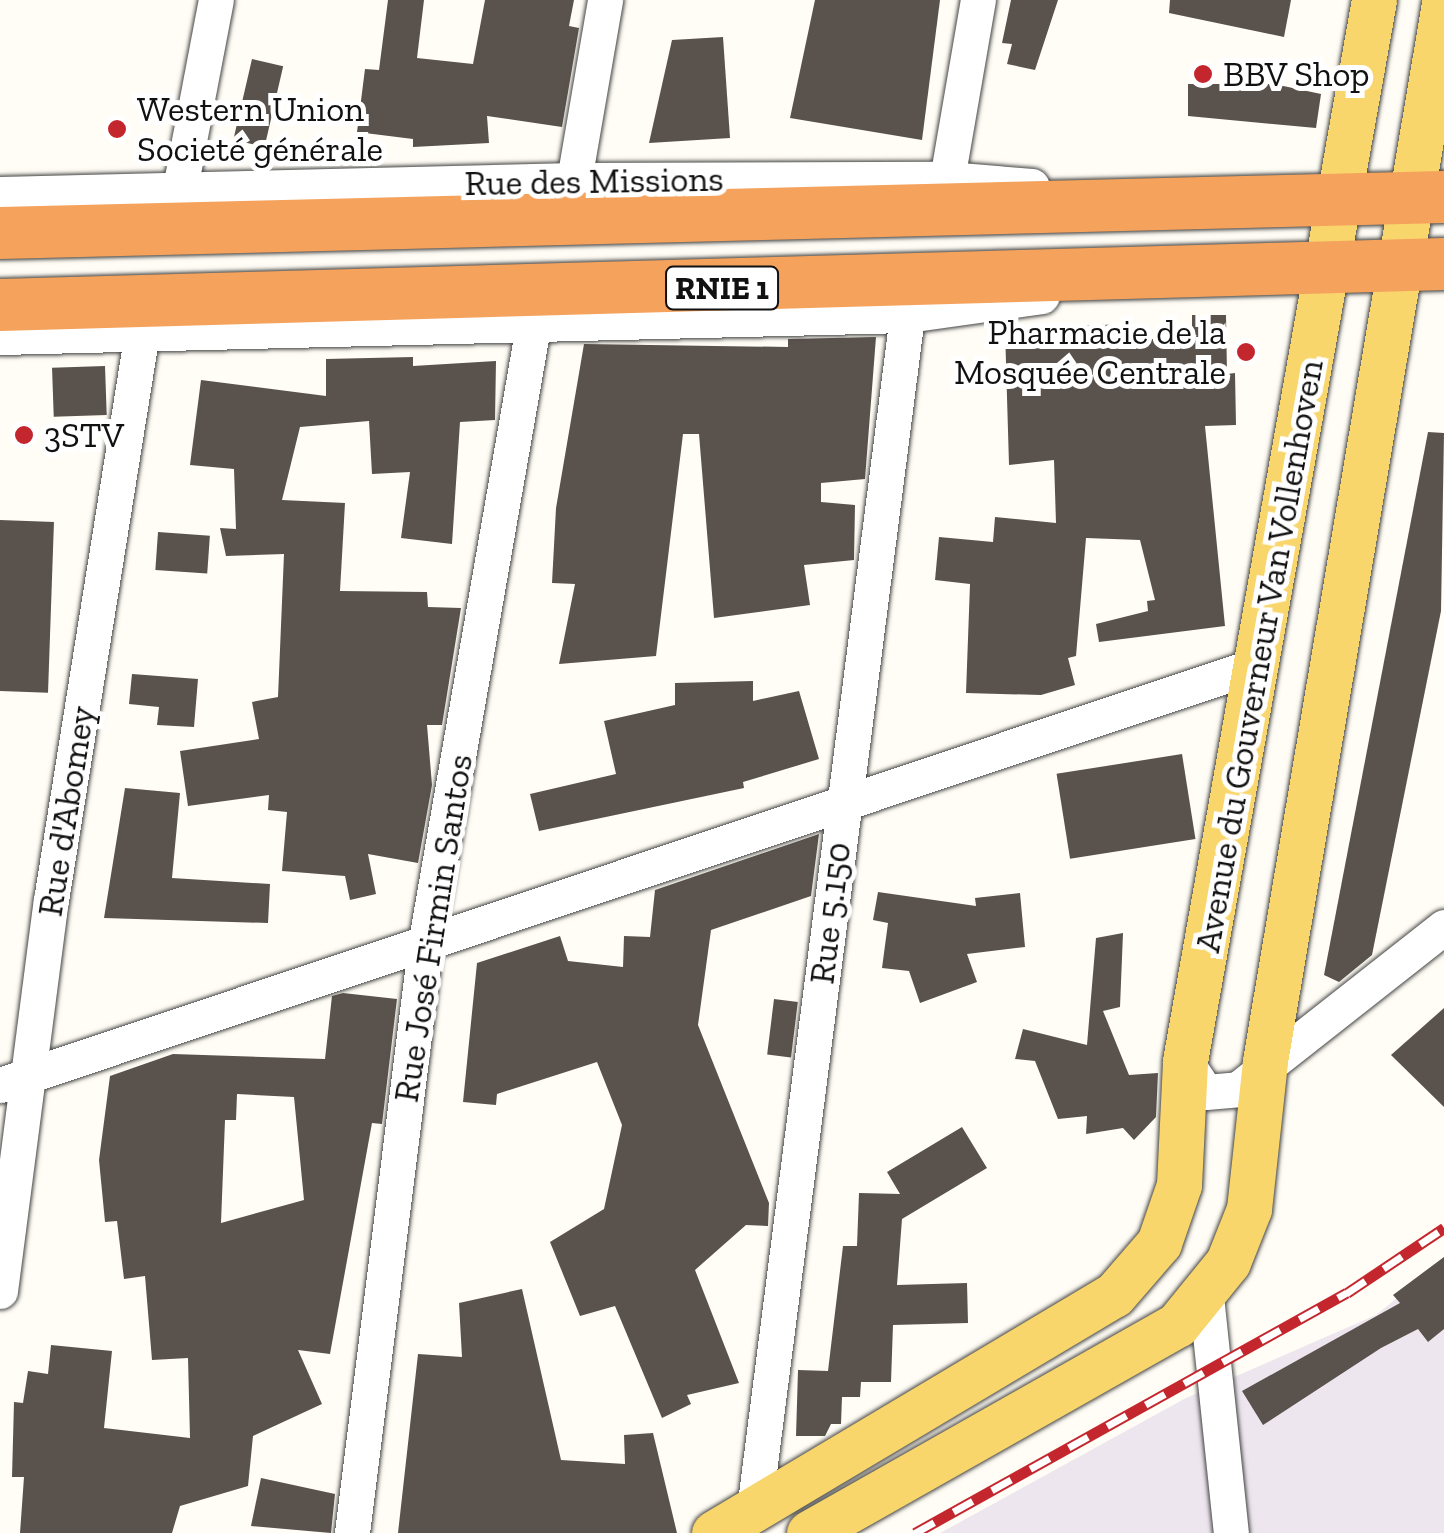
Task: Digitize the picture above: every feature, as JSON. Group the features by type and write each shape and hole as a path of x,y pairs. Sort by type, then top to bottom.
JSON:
{"highway":[{"name":"Rue des Missions","path":"0,234 1429,197"},
{"name":"RNIE 1","path":"0,305 1179,277 1329,262 1423,265"}],"main road":[{"name":"Avenue du Gouverneur Van Vollenhoven","path":"714,1533 1114,1295 1150,1256 1172,1210 1185,1062 1260,664 1374,0"},
{"name":"Avenue du Gouverneur Van Vollenhoven","path":"1206,1296 1249,1209 1265,1061 1423,265 1444,4"},
{"path":"809,1533 1177,1325 1206,1296"}],"street":[{"path":"180,188 216,0"},
{"path":"574,180 605,0"},
{"path":"947,178 978,0"},
{"name":"Rue des Missions","path":"0,194 574,180 947,178 1187,201"},
{"path":"0,337 907,315 1179,277"},
{"name":"Rue 5.150","path":"754,1510 907,315"},
{"name":"Rue José Firmin Santos","path":"352,1533 426,940 533,326"},
{"name":"Rue d'Abomey","path":"0,1291 15,1080 142,332"},
{"path":"15,1080 1260,664"},
{"path":"1185,1062 1191,1079 1216,1096 1238,1089 1265,1061 1444,926"},
{"path":"1206,1296 1230,1533"}],"shaded area":[{"path":"1444,1260 1444,1533 940,1533 1186,1398 1376,1315"}],"building":[{"path":"388,0 424,0 417,58 473,64 485,0 574,0 569,26 579,28 562,127 487,116 489,143 413,147 413,139 357,132 365,69 379,70"},
{"path":"815,0 940,0 922,140 790,118"},
{"path":"1011,0 1058,0 1035,70 1007,64 1012,44 1002,43"},
{"path":"1170,0 1291,0 1284,37 1169,13"},
{"path":"723,37 730,138 649,143 672,40"},
{"path":"252,59 283,66 265,147 233,140"},
{"path":"1188,84 1274,84 1321,94 1316,128 1188,116"},
{"path":"1192,315 1226,315 1227,374 1235,373 1236,425 1205,426 1225,626 1099,642 1096,624 1148,611 1147,601 1155,600 1140,540 1086,538 1076,656 1068,658 1075,685 1041,695 966,693 970,584 935,580 939,537 993,542 995,517 1056,523 1054,460 1009,465 1005,329 1124,324 1125,341 1192,336"},
{"path":"876,337 865,479 821,483 821,502 855,505 854,560 804,565 810,605 714,618 699,434 683,434 656,656 559,664 575,584 552,583 556,508 584,344 788,347 788,339"},
{"path":"413,357 413,366 496,361 495,420 460,422 452,544 401,538 410,472 372,474 369,421 300,427 282,500 345,503 340,591 427,592 428,607 461,608 442,725 427,725 432,785 418,863 368,854 376,894 350,900 345,876 282,871 287,812 268,810 269,795 188,806 180,751 259,739 252,702 278,697 284,554 226,556 220,528 236,529 234,469 190,465 201,380 326,396 326,359"},
{"path":"105,366 107,415 54,417 52,368"},
{"path":"1428,432 1444,433 1441,611 1372,955 1339,982 1324,975"},
{"path":"0,520 54,522 48,693 0,691"},
{"path":"158,532 210,536 207,574 155,570"},
{"path":"132,674 198,679 194,727 157,725 159,707 129,704"},
{"path":"753,681 753,701 799,691 819,759 743,782 744,788 539,831 530,794 616,774 604,721 675,705 675,683"},
{"path":"1182,754 1195,839 1070,859 1057,774"},
{"path":"125,788 180,793 172,878 270,884 268,923 104,918"},
{"path":"819,834 811,896 711,930 698,1025 769,1203 768,1226 746,1225 695,1270 739,1383 687,1395 691,1404 662,1418 615,1306 580,1316 550,1242 604,1209 622,1125 597,1062 497,1094 496,1105 463,1102 477,963 560,936 568,961 623,967 624,936 650,937 655,890"},
{"path":"878,892 976,906 975,898 1020,893 1025,947 967,954 977,982 920,1003 909,971 882,968 888,923 873,920"},
{"path":"1123,933 1120,1007 1103,1011 1129,1075 1158,1073 1156,1117 1134,1140 1123,1128 1086,1134 1087,1116 1058,1119 1035,1061 1015,1059 1023,1029 1087,1045 1096,938"},
{"path":"343,993 397,999 382,1124 372,1123 330,1354 298,1350 322,1404 253,1436 248,1486 180,1506 172,1533 20,1533 24,1477 12,1477 14,1402 23,1403 28,1371 48,1374 51,1345 112,1351 104,1428 190,1438 188,1358 152,1360 145,1276 124,1279 117,1221 105,1222 99,1160 110,1076 173,1054 325,1059 332,996","holes":["237,1094 294,1097 304,1200 221,1223 225,1120 236,1120"]},
{"path":"774,999 798,1002 791,1058 767,1055"},
{"path":"1444,1008 1444,1107 1391,1055"},
{"path":"962,1127 987,1168 902,1219 897,1285 967,1283 968,1323 893,1325 891,1382 861,1382 860,1397 842,1397 841,1424 831,1424 825,1436 796,1436 798,1370 828,1371 843,1246 857,1246 859,1193 900,1194 887,1172"},
{"path":"1444,1257 1444,1329 1428,1342 1418,1329 1381,1348 1263,1425 1242,1391 1400,1303 1393,1295"},
{"path":"522,1289 561,1460 625,1464 624,1435 653,1433 677,1533 398,1533 418,1354 462,1357 459,1303"},
{"path":"261,1478 335,1494 331,1533 251,1526"}],"railway":[{"path":"915,1533 1347,1293 1444,1228"}],"place":[{"name":"BBV Shop","path":"1203,74"},
{"name":"Western Union Societé générale","path":"117,129"},
{"name":"Pharmacie de la Mosquée Centrale","path":"1246,352"},
{"name":"3STV","path":"24,435"}]}
